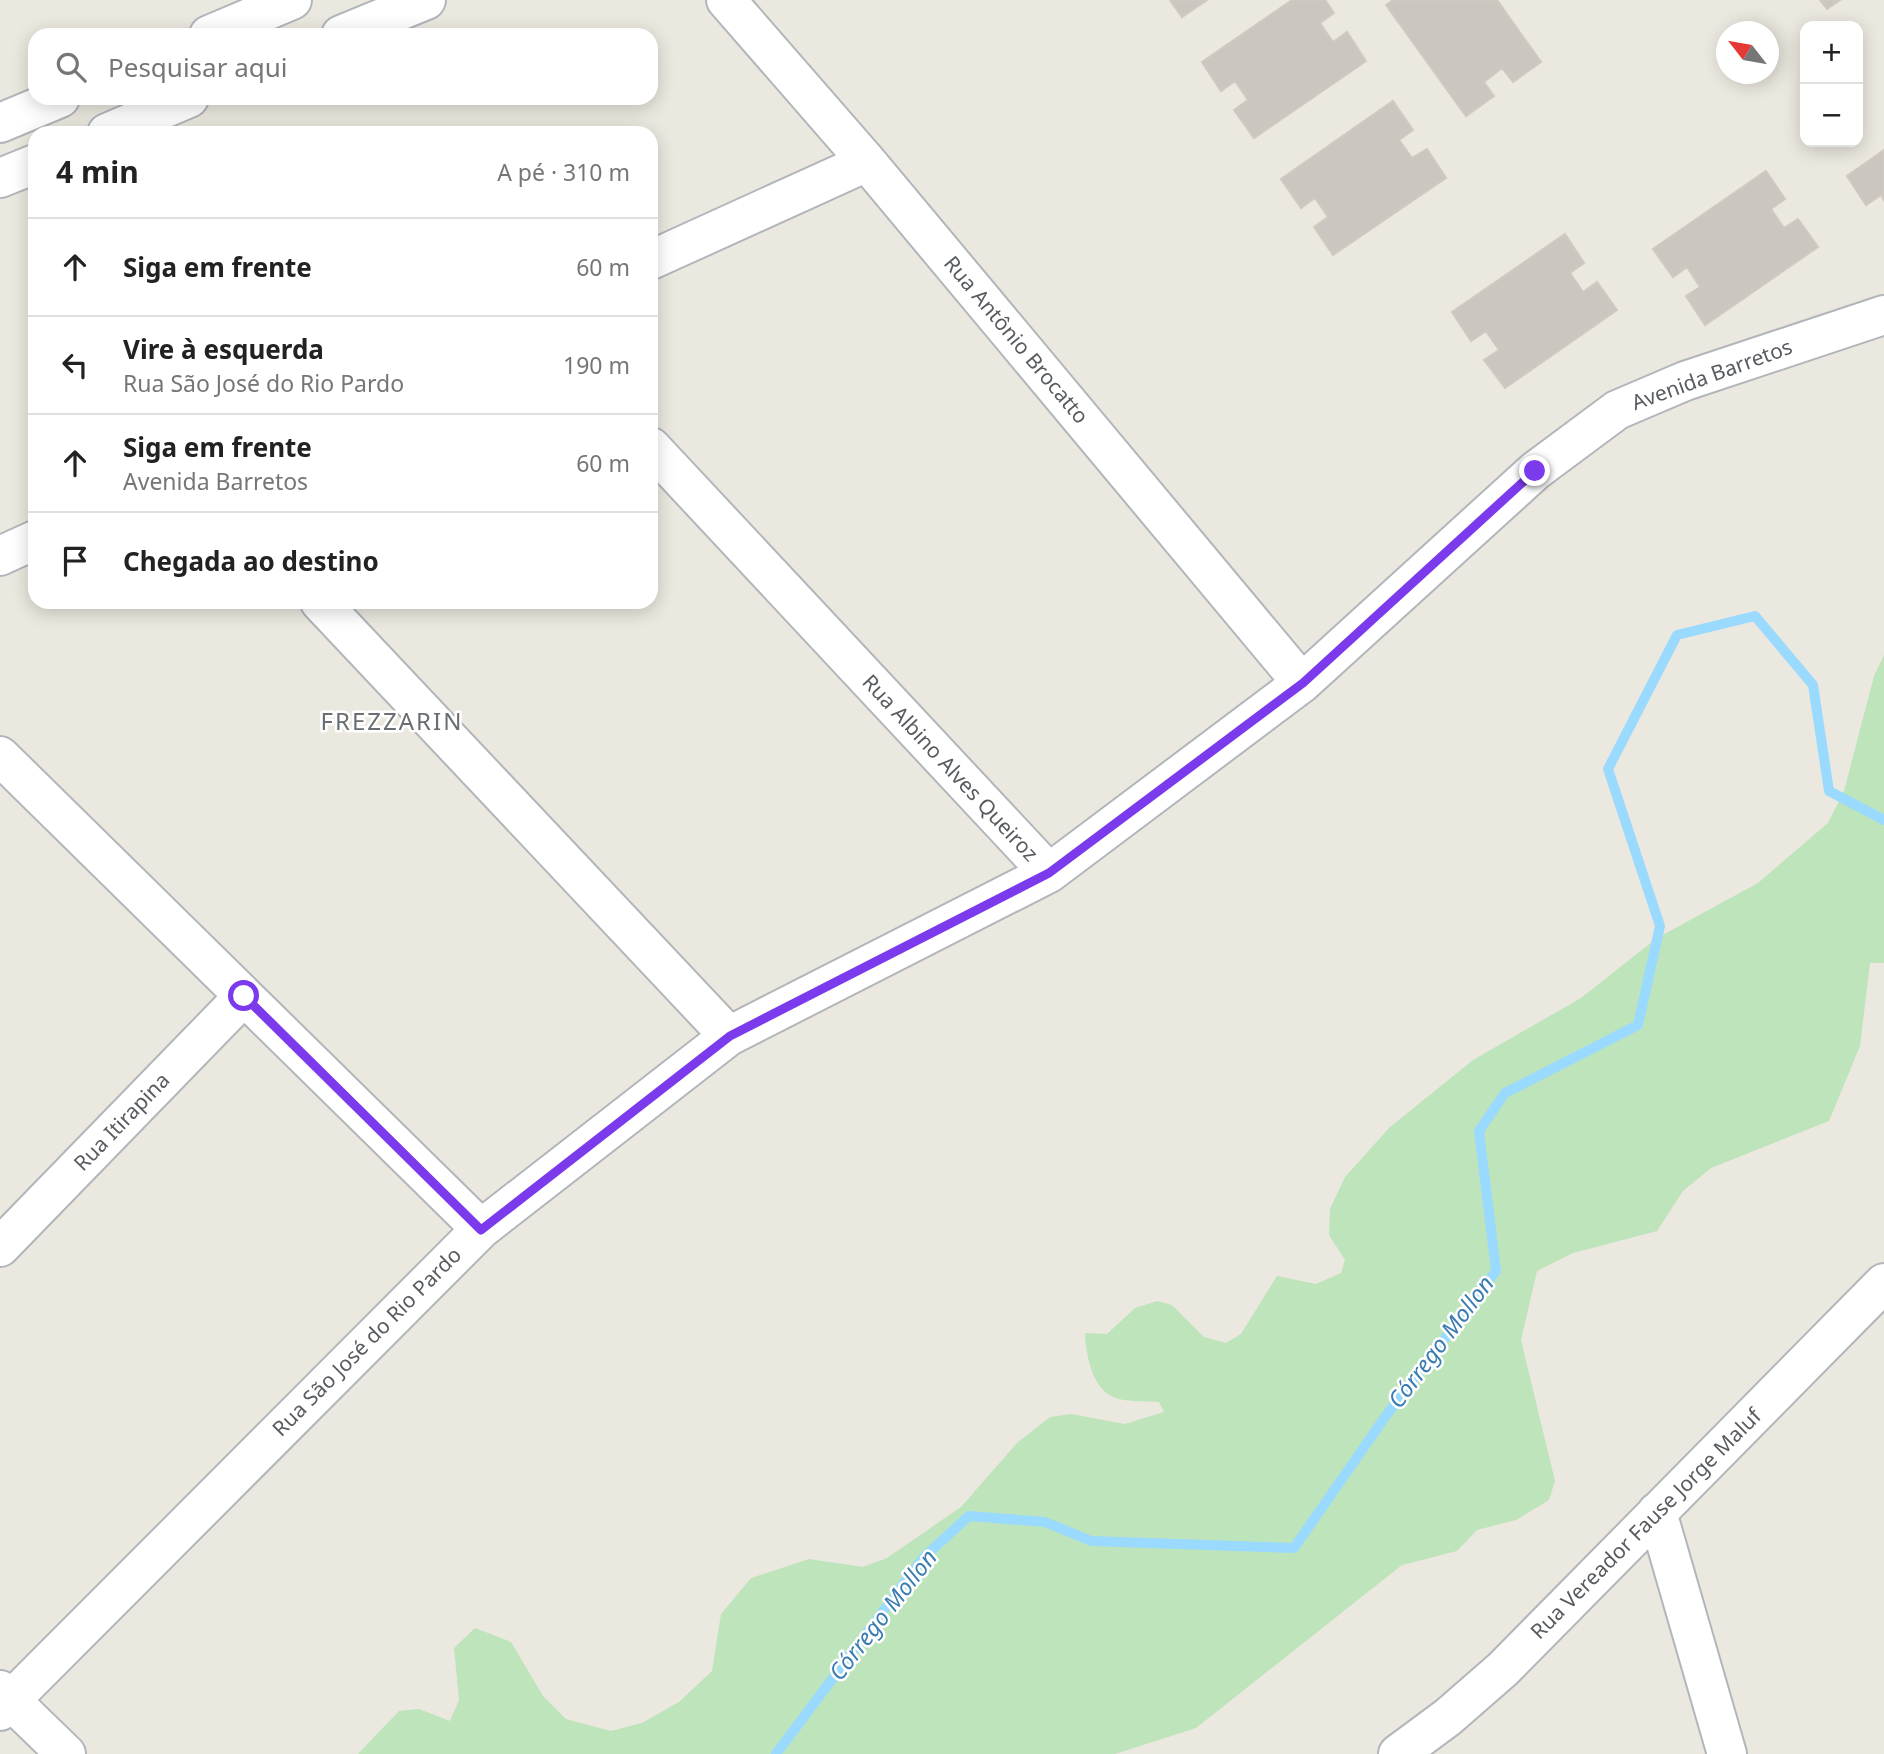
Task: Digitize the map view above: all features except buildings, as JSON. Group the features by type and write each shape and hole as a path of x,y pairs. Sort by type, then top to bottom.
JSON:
{"street":[{"path":"226,28 292,0"},
{"path":"358,28 426,0"},
{"name":"Rua Antônio Brocatto","path":"726,0 867,162 1303,683"},
{"path":"0,123 43,105"},
{"path":"123,126 173,105"},
{"path":"658,257 867,162"},
{"path":"0,178 28,167"},
{"name":"Avenida Barretos","path":"1303,683 1535,471 1618,410 1685,381 1884,315"},
{"name":"Rua Albino Alves Queiroz","path":"658,454 1049,873"},
{"path":"0,556 28,543"},
{"path":"327,609 730,1036"},
{"name":"Rua São José do Rio Pardo","path":"3,1700 481,1230 730,1036 1049,873 1303,683"},
{"path":"3,764 244,996 481,1230"},
{"name":"Rua Itirapina","path":"0,1247 244,996"},
{"name":"Rua Vereador Fause Jorge Maluf","path":"1398,1754 1448,1717 1503,1669 1604,1570 1657,1512 1884,1283"},
{"path":"1657,1512 1727,1754"},
{"path":"3,1700 66,1754"}],"green space":[{"path":"1884,655 1884,963 1870,963 1860,1046 1829,1121 1711,1168 1683,1191 1657,1231 1573,1253 1537,1271 1521,1340 1555,1481 1549,1500 1516,1520 1477,1530 1457,1551 1402,1565 1196,1728 1115,1754 358,1754 399,1711 419,1709 450,1721 459,1700 454,1648 475,1628 511,1642 543,1696 566,1719 611,1731 642,1723 679,1702 712,1671 721,1614 751,1578 809,1559 863,1567 887,1558 961,1507 1017,1443 1050,1417 1071,1414 1125,1424 1164,1412 1159,1402 1119,1399 1102,1389 1092,1372 1085,1333 1107,1334 1135,1308 1157,1301 1172,1305 1204,1337 1226,1343 1241,1334 1277,1276 1316,1284 1341,1273 1345,1260 1329,1235 1330,1209 1345,1177 1390,1127 1473,1060 1581,998 1657,938 1758,883 1828,823 1844,791 1874,676"}],"waterway":[{"name":"Córrego Mollon","path":"776,1754 923,1558 969,1516 1045,1522 1091,1541 1294,1548 1385,1417 1496,1271 1479,1131 1505,1093 1638,1025 1660,926 1608,769 1677,635 1755,616 1813,685 1829,791 1884,820"}],"district":[{"name":"FREZZARIN","path":"392,722"}],"route":[{"path":"244,996 481,1230 730,1036 1049,873 1303,683 1535,471"}]}
